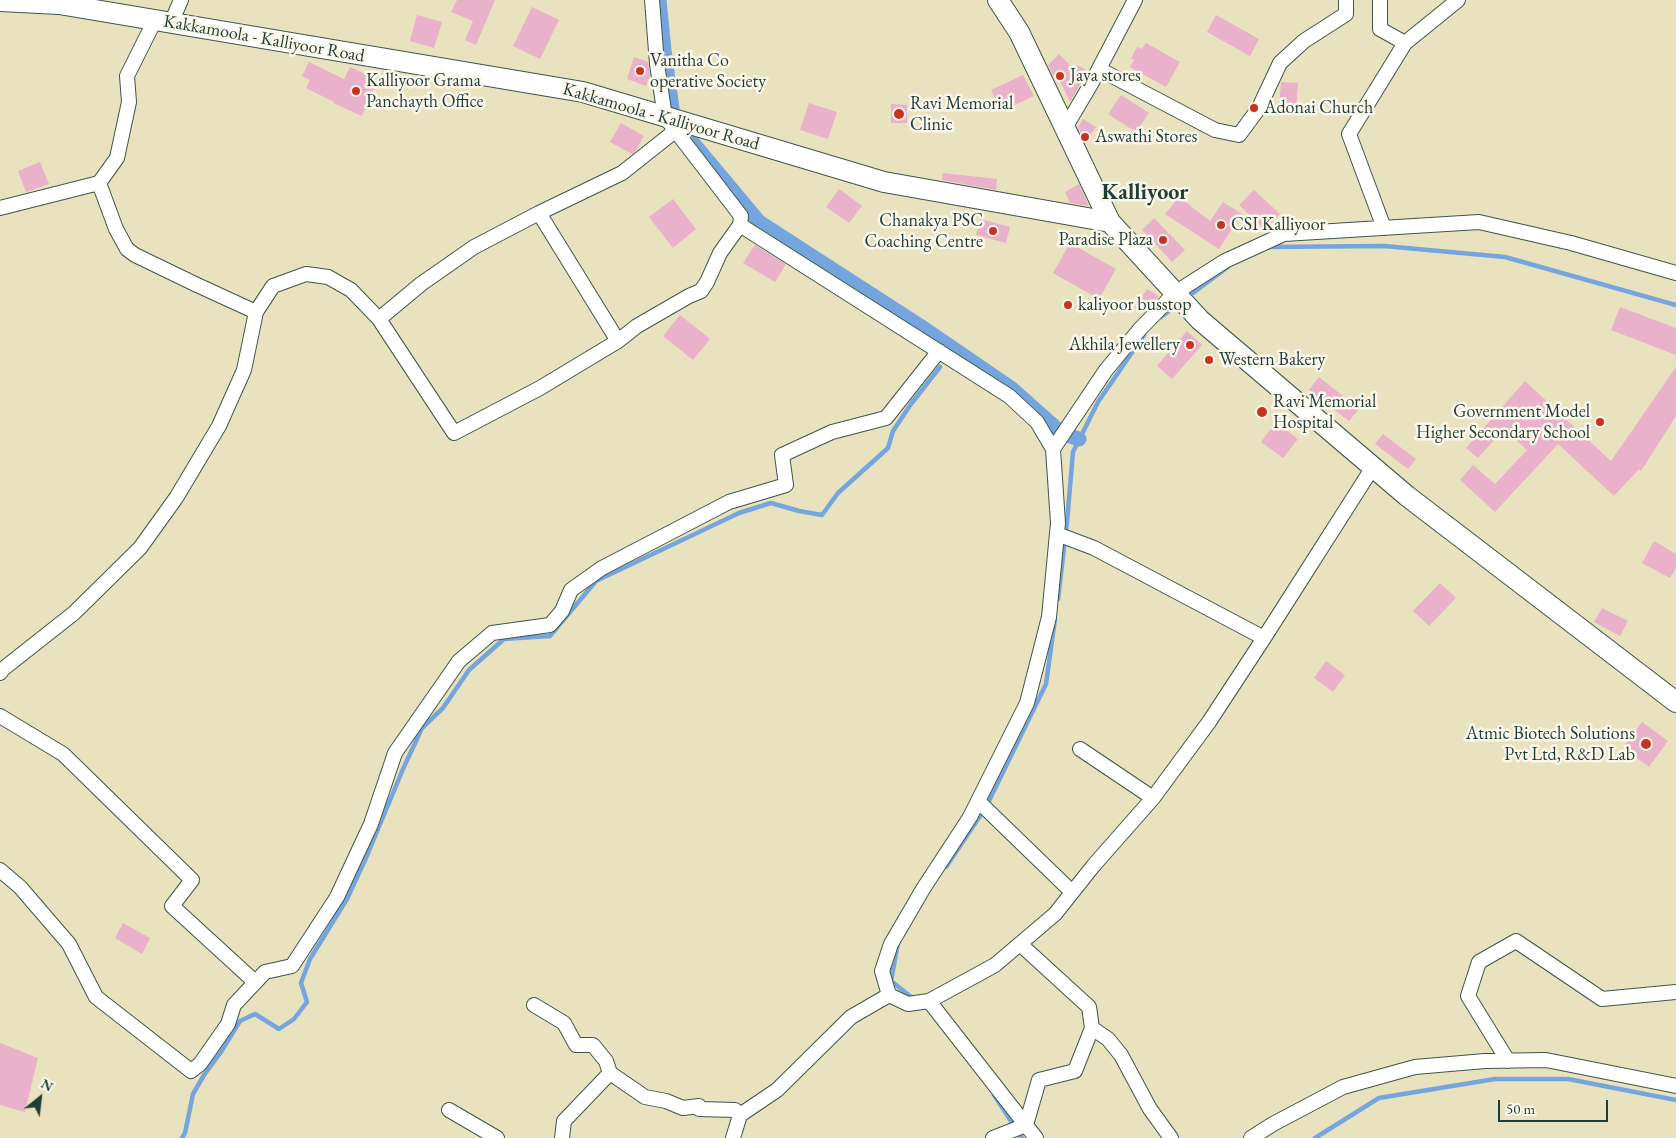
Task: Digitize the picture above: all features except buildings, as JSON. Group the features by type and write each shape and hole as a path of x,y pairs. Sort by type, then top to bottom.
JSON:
{"main road":[{"path":"998,0 1019,32 1110,222 1200,320 1415,502 1676,702"},
{"name":"Kakkamoola - Kalliyoor Road","path":"0,1 59,4 583,92 670,124 884,182 1110,222"}],"street":[{"path":"0,208 98,183 117,158 129,102 127,76 163,22 181,0"},
{"path":"0,673 3,668 74,614 140,548 176,498 219,426 244,370 256,312 273,286 306,274 328,277 351,290 379,320 454,432 540,388 618,341 637,326 701,291 720,253 740,226 741,216 670,124 657,64 652,0"},
{"path":"1065,128 1099,69 1135,0"},
{"path":"1099,69 1215,130 1239,135 1259,108 1280,63 1304,40 1346,14 1346,0"},
{"path":"1380,0 1380,29 1404,43"},
{"path":"1384,228 1349,134 1404,43 1458,0"},
{"path":"379,320 421,284 474,247 622,173 670,124"},
{"path":"98,183 113,222 127,249 135,255 256,312"},
{"path":"539,213 618,341"},
{"path":"1053,449 1106,370 1175,293 1225,261 1284,234 1480,222 1571,244 1676,273"},
{"path":"740,226 1009,396 1037,422 1053,449 1058,534 1049,617 1027,703 970,817 923,889 891,944 882,971 889,996"},
{"path":"0,870 20,887 69,944 96,997 191,1071 200,1064 228,1024 234,1005 265,972 292,966 336,897 371,824 395,753 460,661 492,634 550,625 562,611 571,590 602,568 730,502 786,485 782,455 832,432 886,418 939,351"},
{"path":"889,996 908,1004 929,1001 995,965 1055,914 1153,798 1209,722 1373,467"},
{"path":"1058,534 1094,548 1264,638"},
{"path":"0,716 63,754 192,880 172,906 256,982"},
{"path":"1080,749 1153,798"},
{"path":"978,801 1072,892"},
{"path":"1508,1060 1468,996 1479,962 1516,941 1602,999 1676,992"},
{"path":"1020,944 1088,1007 1092,1028 1076,1071 1039,1080 1026,1125"},
{"path":"733,1138 740,1115 778,1090 851,1017 889,996"},
{"path":"929,1001 1036,1138"},
{"path":"534,1005 564,1023 576,1045 593,1045 606,1061 610,1073 645,1098 683,1108 699,1106 699,1109 735,1110 740,1115"},
{"path":"1092,1028 1108,1039 1121,1055 1150,1109 1170,1138"},
{"path":"1250,1138 1343,1087 1415,1067 1508,1060 1546,1060 1676,1086"},
{"path":"562,1138 564,1121 610,1073"},
{"path":"449,1110 497,1138"},
{"path":"994,1138 1026,1125"}],"waterway":[{"path":"659,0 673,116"},
{"path":"682,130 759,222 920,326 1012,389 1057,429"},
{"path":"1267,247 1384,246 1505,257 1676,305"},
{"path":"1193,293 1228,267"},
{"path":"1161,317 1172,309"},
{"path":"1058,599 1073,452 1098,402 1144,335"},
{"path":"182,1138 185,1133 193,1094 240,1021 255,1014 279,1029 294,1019 307,1002 301,983 310,959 347,899 422,728 443,708 469,670 504,639 550,636 596,581 739,513 771,503 822,515 838,493 888,448 893,431 940,367"},
{"path":"1070,436 1079,439"},
{"path":"946,867 986,807 1046,684 1055,619"},
{"path":"898,943 891,981 915,1000"},
{"path":"1315,1138 1379,1098 1495,1079 1568,1079 1676,1100"},
{"path":"994,1095 1022,1138"}],"place":[{"name":"Vanitha Co operative Society","path":"640,71"},
{"name":"Jaya stores","path":"1060,76"},
{"name":"Kalliyoor Grama Panchayth Office","path":"356,91"},
{"name":"Adonai Church","path":"1254,108"},
{"name":"Ravi Memorial Clinic","path":"899,114"},
{"name":"Aswathi Stores","path":"1085,137"},
{"name":"CSI Kalliyoor","path":"1221,225"},
{"name":"Chanakya PSC Coaching Centre","path":"993,231"},
{"name":"Paradise Plaza","path":"1163,240"},
{"name":"kaliyoor busstop","path":"1068,305"},
{"name":"Akhila Jewellery","path":"1190,345"},
{"name":"Western Bakery","path":"1209,360"},
{"name":"Ravi Memorial Hospital","path":"1262,412"},
{"name":"Government Model Higher Secondary School","path":"1600,422"},
{"name":"Atmic Biotech Solutions Pvt Ltd, R&D Lab","path":"1646,744"}],"district":[{"name":"Kalliyoor","path":"1145,193"}]}
